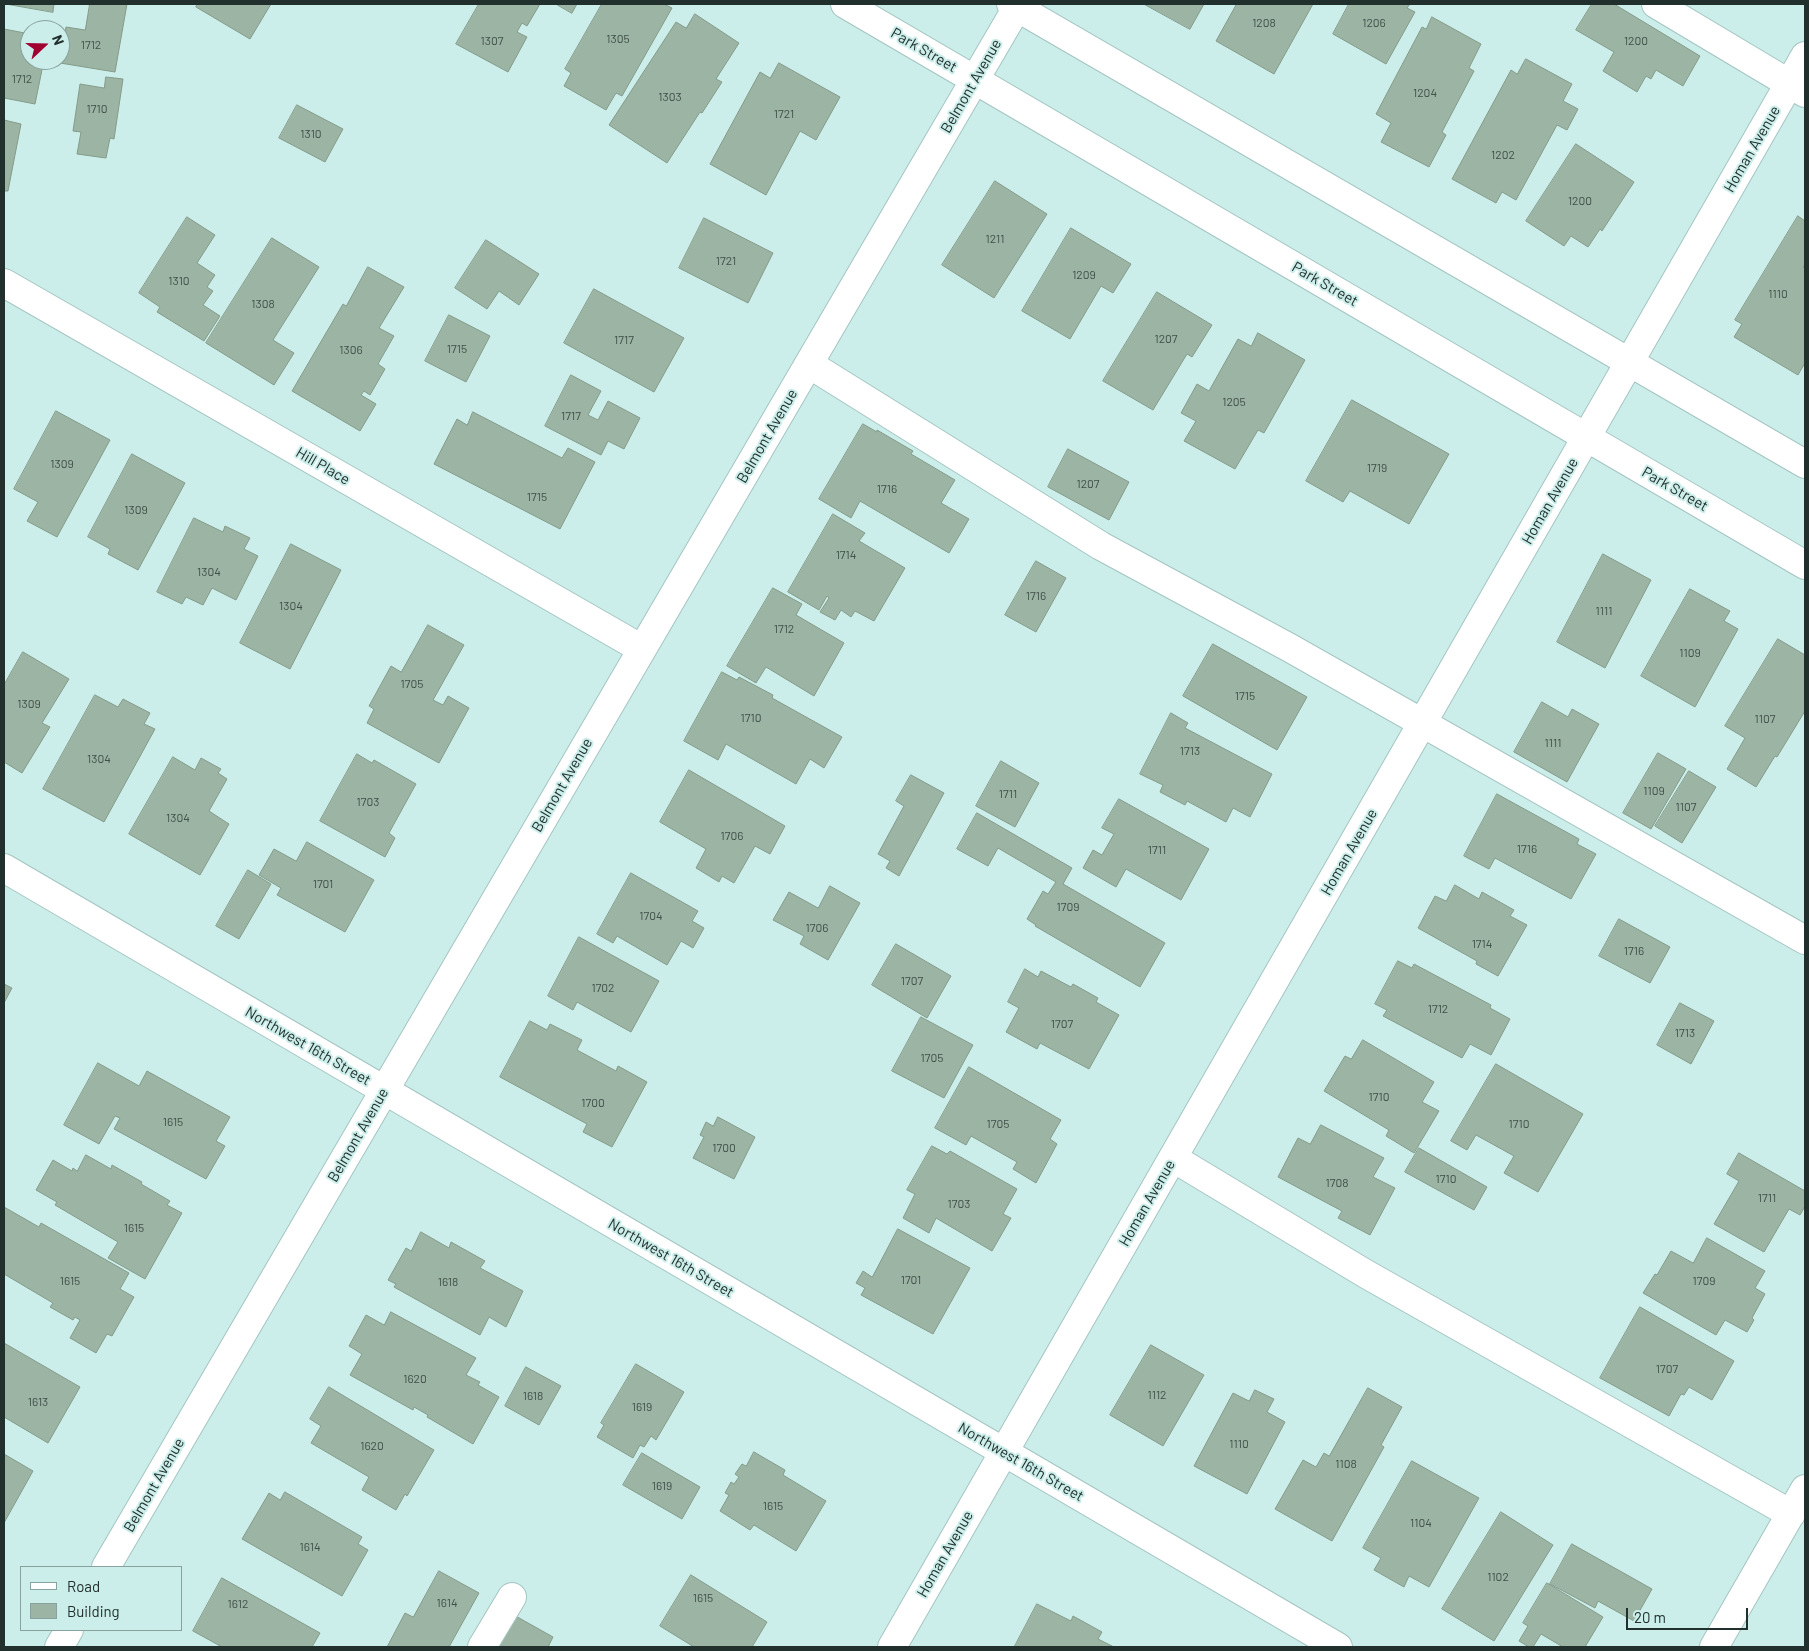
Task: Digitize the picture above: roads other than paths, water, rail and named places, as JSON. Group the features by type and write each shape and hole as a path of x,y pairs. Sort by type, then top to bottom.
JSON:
{"street":[{"name":"Park Street","path":"845,4 1805,565"},
{"path":"1656,4 1797,88"},
{"name":"Belmont Avenue","path":"107,1566 975,80 1016,5"},
{"path":"1016,5 1805,464"},
{"name":"Homan Avenue","path":"892,1647 1586,437 1797,88 1805,56"},
{"name":"Hill Place","path":"4,283 642,649"},
{"path":"809,364 1102,546 1290,648 1805,940"},
{"name":"Northwest 16th Street","path":"4,868 1338,1647"},
{"path":"1173,1158 1375,1279 1791,1514"},
{"path":"1714,1647 1805,1489"},
{"path":"482,1647 512,1597"},
{"path":"59,1647 68,1631"}]}
